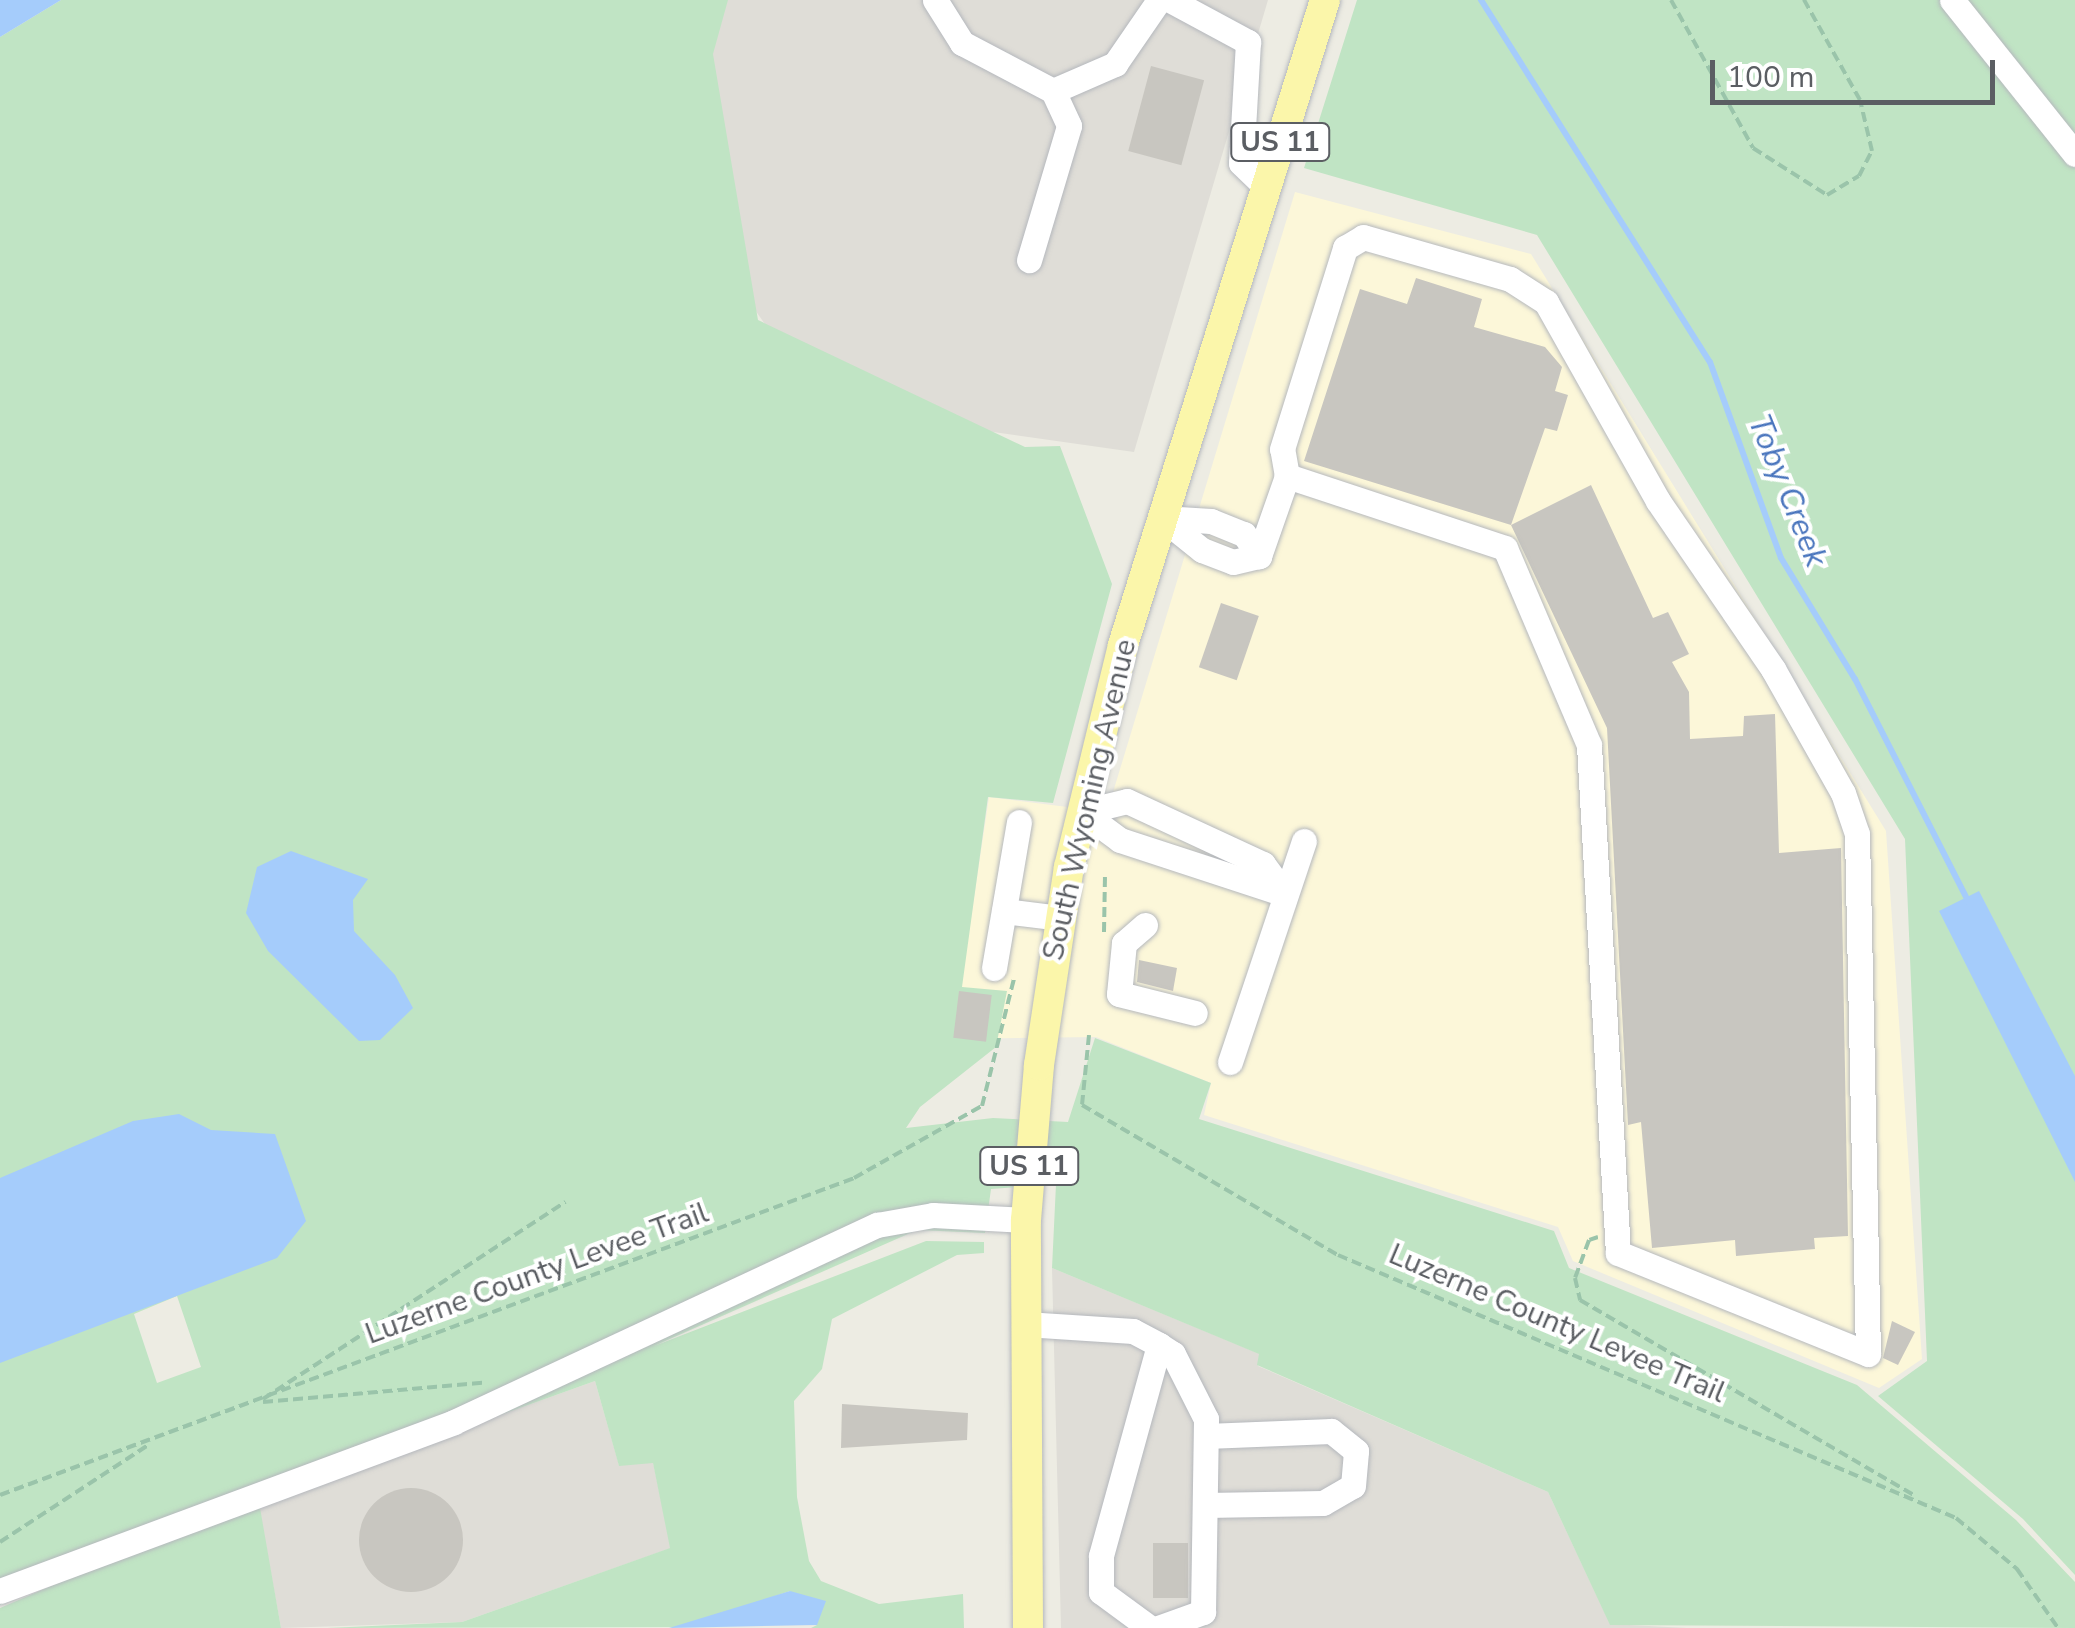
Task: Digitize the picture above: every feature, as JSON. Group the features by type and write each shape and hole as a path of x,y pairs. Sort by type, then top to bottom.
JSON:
{"main road":[{"name":"South Wyoming Avenue","path":"1028,1628 1026,1220 1060,918 1082,812 1162,518 1325,0"}],"street":[{"path":"936,0 962,43 1054,91 1069,126 1029,260"},
{"path":"1054,91 1115,64 1159,0"},
{"path":"1170,0 1248,42 1241,163 1266,187"},
{"path":"1952,0 2075,154"},
{"path":"1162,518 1210,521 1244,534 1258,556 1288,476 1282,449 1344,248 1364,238 1510,279 1556,314 1639,470 1773,669 1843,792 1857,834 1868,1354 1618,1252 1590,745 1505,548 1288,476"},
{"path":"1082,812 1128,801 1262,864 1285,894"},
{"path":"1082,812 1120,840 1285,894"},
{"path":"994,968 1018,822"},
{"path":"1230,1062 1304,841"},
{"path":"1004,911 1060,918"},
{"path":"1146,925 1124,944 1119,994 1195,1014"},
{"path":"0,1591 454,1422 877,1226 933,1215 1026,1220"},
{"path":"1025,1324 1133,1331 1159,1345 1181,1369 1206,1419 1202,1612 1154,1628 1102,1592 1100,1556 1159,1345"},
{"path":"1205,1505 1323,1503 1354,1486 1356,1451 1331,1431 1206,1436"}],"path":[{"path":"1671,0 1753,148 1828,195 1859,176 1872,151 1860,100 1804,0"},
{"name":"Luzerne County Levee Trail","path":"0,1495 842,1184 966,1120 990,1094 1008,1007"},
{"name":"Luzerne County Levee Trail","path":"1089,1035 1082,1105 1338,1255 1926,1503 2018,1569 2058,1628"},
{"path":"259,1402 565,1202"},
{"path":"1617,1231 1589,1240 1575,1278 1580,1300 1926,1503"},
{"path":"259,1402 492,1382"},
{"path":"0,1542 154,1441"}],"shaded area":[{"path":"697,0 1268,0 1134,452 958,427 776,340 709,244"},
{"path":"1295,192 1531,254 1886,831 1922,1359 1879,1388 1573,1261 1558,1227 1204,1115 1211,1083 1096,1037 953,1039 989,797 1107,812"},
{"path":"1052,1268 1260,1354 1258,1366 1548,1492 1610,1624 1687,1628 1061,1628"},
{"path":"595,1381 619,1465 653,1462 671,1548 462,1622 281,1628 258,1502"}],"green space":[{"path":"61,0 728,0 713,54 758,320 1025,447 1060,446 1112,584 1053,803 988,797 962,987 1007,991 996,1047 920,1107 906,1128 993,1118 1068,1122 1095,1038 1211,1083 1199,1119 1554,1231 1569,1268 1857,1385 2016,1520 2075,1582 2075,1628 1610,1625 1548,1492 1257,1365 1259,1354 1052,1268 1056,1184 991,1189 985,1233 917,1230 654,1346 926,1241 984,1242 984,1253 957,1255 832,1319 822,1369 794,1401 797,1497 809,1561 821,1581 879,1604 963,1594 964,1628 811,1628 817,1625 790,1591 684,1627 327,1628 462,1622 670,1548 653,1463 619,1466 595,1381 259,1502 281,1628 0,1628 0,1608 93,1568 0,1605 0,37","holes":["177,1296 201,1367 157,1383 134,1314"]},
{"path":"1357,0 2075,0 2075,1575 2023,1519 1878,1396 1927,1361 1905,839 1537,235 1304,168"}],"water":[{"path":"0,0 61,0 0,37"},
{"path":"291,851 368,879 353,900 354,931 395,975 413,1008 380,1040 359,1041 268,951 246,913 257,867"},
{"path":"1979,891 2075,1076 2075,1182 1939,911"},
{"path":"179,1114 211,1130 275,1134 306,1221 277,1258 0,1363 0,1178 133,1121"},
{"path":"790,1591 826,1601 817,1625 669,1628"}],"building":[{"path":"1151,66 1204,80 1181,165 1128,151"},
{"path":"1416,278 1482,299 1474,327 1545,347 1562,367 1555,391 1568,395 1557,431 1545,428 1511,525 1304,461 1360,289 1407,304"},
{"path":"1591,485 1653,618 1668,612 1689,654 1672,662 1689,692 1690,739 1743,736 1744,716 1775,714 1779,853 1841,848 1848,1236 1814,1238 1815,1249 1736,1256 1735,1240 1652,1248 1641,1122 1628,1125 1607,728 1511,525"},
{"path":"1221,603 1259,616 1237,680 1199,667"},
{"path":"1139,960 1177,968 1173,991 1137,982"},
{"path":"959,991 992,995 986,1042 953,1038"},
{"path":"1892,1321 1915,1332 1898,1365 1883,1358"},
{"path":"842,1404 968,1413 967,1440 841,1448"},
{"path":"411,1488 431,1492 448,1503 459,1520 463,1540 459,1560 448,1577 431,1588 411,1592 391,1588 374,1577 363,1560 359,1540 363,1520 374,1503 391,1492"},
{"path":"1153,1543 1188,1543 1188,1598 1153,1598"}],"waterway":[{"name":"Toby Creek","path":"1481,0 1710,362 1781,558 1855,679 1970,905"}]}
